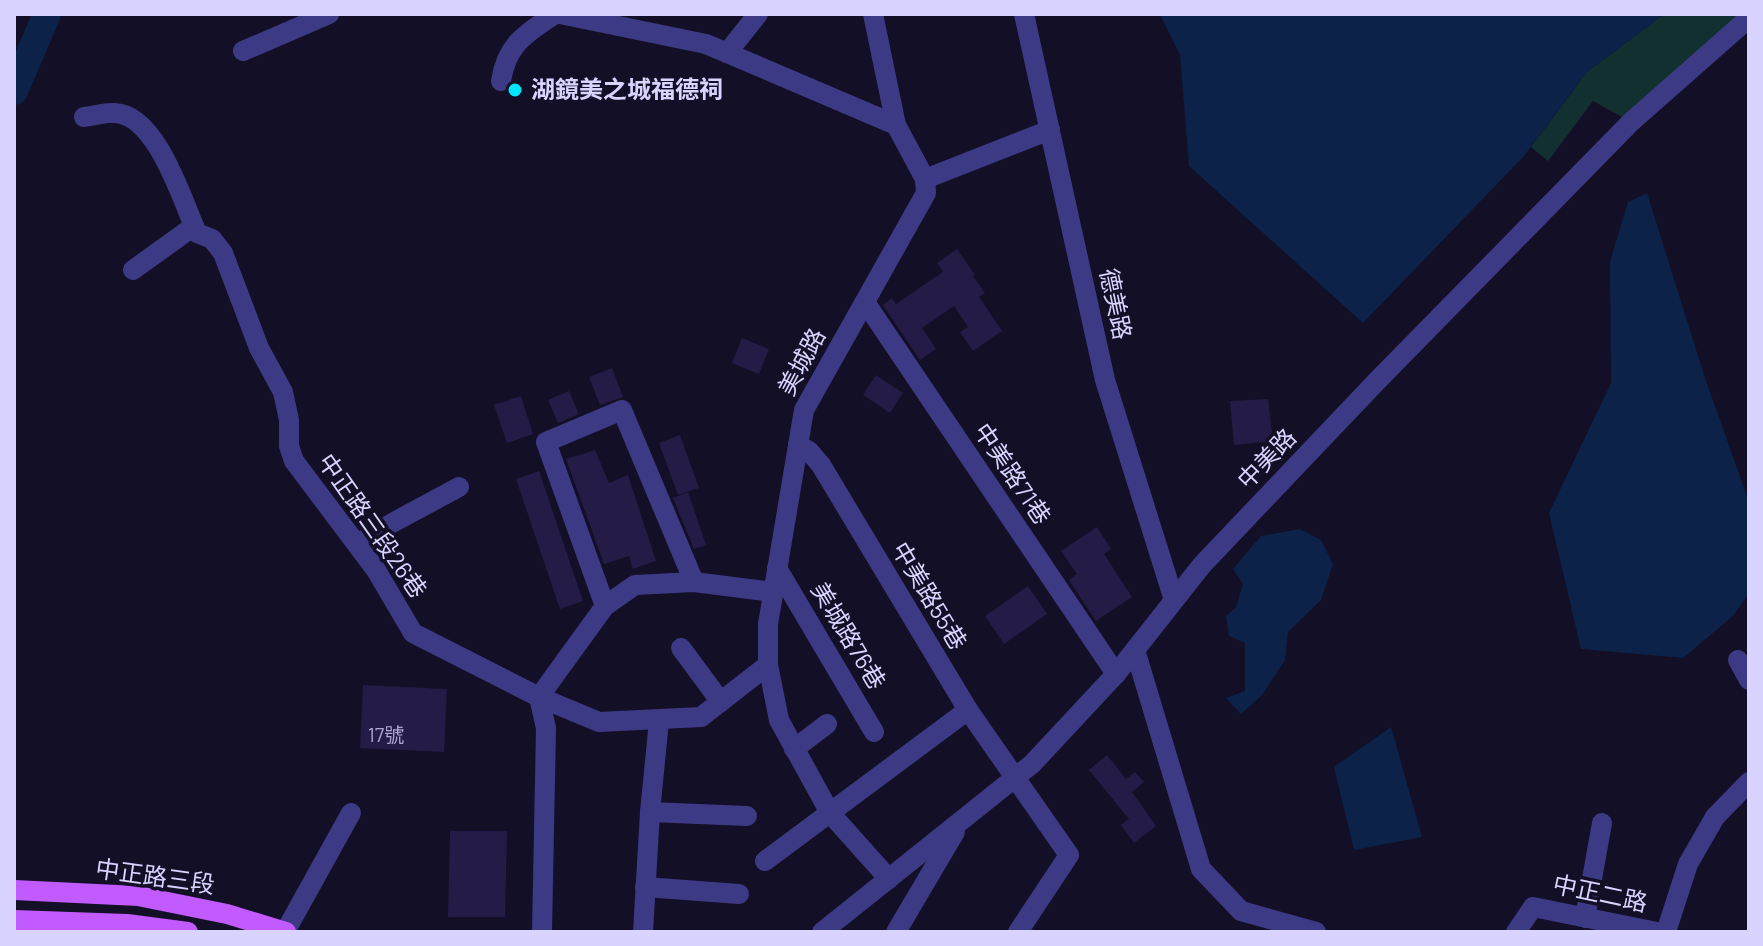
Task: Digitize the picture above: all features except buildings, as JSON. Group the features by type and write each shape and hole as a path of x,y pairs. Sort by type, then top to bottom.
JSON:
{"main road":[{"name":"中正路三段","path":"14,890 138,896 227,914 285,932"},
{"name":"中正路三段","path":"14,920 127,924 188,932"}],"street":[{"path":"243,51 329,14"},
{"path":"501,81 504,60 522,37 558,14 706,44 896,125"},
{"path":"727,53 758,14"},
{"path":"873,14 896,125 925,179 1050,130"},
{"name":"德美路","path":"1024,14 1105,380 1174,600"},
{"name":"中美路","path":"822,932 1032,764 1116,674 1202,565 1245,519 1631,122 1749,18"},
{"name":"中正路三段26巷","path":"84,117 117,113 142,124 159,148 197,233 212,239 223,253 259,348 283,392 289,420 289,446 294,461 357,544 413,633 539,697 599,722 659,721"},
{"name":"美城路","path":"889,879 830,813 779,720 768,665 768,624 804,410 926,193 925,179"},
{"path":"133,270 194,226"},
{"name":"中美路71巷","path":"865,302 1116,674"},
{"path":"605,606 546,442 622,410 694,582"},
{"name":"中美路55巷","path":"798,445 809,451 821,465 968,710 1069,855 1018,932"},
{"path":"357,544 459,487"},
{"name":"美城路76巷","path":"777,568 874,732"},
{"path":"542,932 546,728 539,697 605,606 635,585 694,582 773,592"},
{"path":"681,648 721,702"},
{"path":"1135,650 1201,869 1241,911 1316,932"},
{"path":"1738,660 1749,680"},
{"path":"643,932 659,721 701,717 768,665"},
{"path":"765,861 968,710"},
{"path":"794,749 827,724"},
{"path":"1666,932 1688,864 1715,817 1749,782"},
{"path":"650,812 747,816"},
{"path":"285,932 351,813"},
{"path":"896,932 963,819"},
{"path":"1585,918 1602,823"},
{"path":"645,887 739,894"},
{"name":"中正二路","path":"1516,932 1533,907 1657,932"}],"green space":[{"path":"1664,14 1749,14 1631,122 1593,101 1548,161 1531,147 1587,72"}],"water":[{"path":"1160,14 1664,14 1587,72 1524,156 1363,323 1189,166 1180,55"},
{"path":"1647,193 1705,378 1749,502 1749,593 1733,616 1683,658 1581,649 1549,513 1611,383 1610,261 1628,202"},
{"path":"1300,529 1321,540 1333,564 1321,600 1288,632 1285,660 1262,695 1241,714 1226,698 1245,691 1245,643 1229,636 1226,616 1236,607 1243,584 1233,569 1261,536"},
{"path":"1391,727 1422,837 1354,850 1334,767"}],"waterway":[{"path":"14,91 47,14"}],"place":[{"name":"湖鏡美之城福德祠","path":"515,90"}]}
